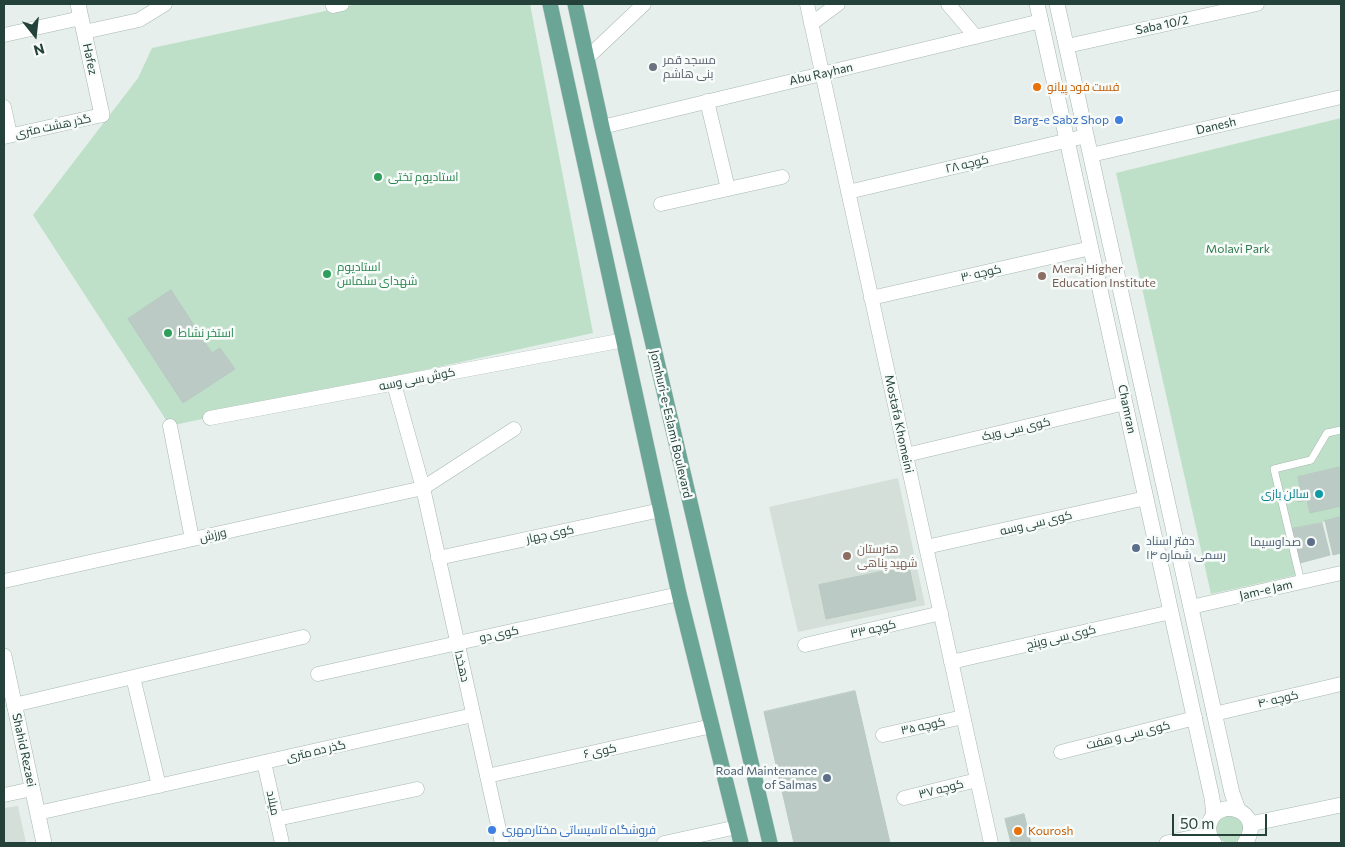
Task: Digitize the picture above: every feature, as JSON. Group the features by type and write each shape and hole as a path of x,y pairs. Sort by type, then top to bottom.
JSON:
{"main road":[{"path":"550,4 679,594 741,843"},
{"name":"Jomhuri-e-Eslami Boulevard","path":"575,4 602,127 770,843"}],"street":[{"path":"4,35 81,18 139,20 165,4"},
{"path":"587,58 644,4"},
{"name":"Mostafa Khomeini","path":"807,4 991,843"},
{"path":"811,24 838,4"},
{"path":"948,4 976,37"},
{"name":"Chamran","path":"1037,4 1195,718 1214,815"},
{"name":"Saba 10/2","path":"1067,46 1258,4"},
{"path":"1041,21 1059,10"},
{"name":"Chamran","path":"1059,10 1214,714 1232,793 1238,810"},
{"name":"Hafez","path":"81,18 102,115"},
{"name":"Abu Rayhan","path":"602,127 1041,21"},
{"name":"Danesh","path":"1091,155 1341,97"},
{"path":"707,101 728,189"},
{"path":"4,107 7,136"},
{"name":"گذر هشت متری","path":"7,136 102,115"},
{"name":"کوچه ۲۸","path":"848,192 1086,136"},
{"path":"1072,159 1091,155"},
{"path":"661,204 782,177"},
{"name":"کوچه ۳۰","path":"872,298 1091,248"},
{"name":"کوش سی وسه","path":"210,418 624,340"},
{"path":"394,384 423,488 514,429"},
{"name":"کوی سی ویک","path":"906,455 1125,403"},
{"path":"170,426 192,539"},
{"name":"ورزش","path":"4,581 423,488"},
{"name":"دهخدا","path":"423,488 502,843"},
{"name":"کوی سی وسه","path":"926,547 1146,498"},
{"name":"کوی چهار","path":"438,558 661,510"},
{"name":"Jam-e Jam","path":"1191,607 1341,573"},
{"name":"کوی دو","path":"318,674 679,594"},
{"path":"1171,612 1191,607"},
{"name":"کوی سی وپنج","path":"951,662 1171,612"},
{"name":"کوچه ۳۳","path":"805,645 941,613"},
{"path":"14,705 302,637"},
{"name":"Shahid Rezaei","path":"4,656 44,843"},
{"path":"133,677 159,786"},
{"name":"کوچه ۴۰","path":"1214,714 1341,684"},
{"path":"1195,718 1214,714"},
{"name":"گذر ده متری","path":"38,813 473,716"},
{"name":"کوچه ۳۵","path":"883,735 963,717"},
{"name":"کوی سی و هفت","path":"1061,752 1195,718"},
{"name":"کوی ۶","path":"487,776 712,726"},
{"name":"میلاد","path":"264,762 282,843"},
{"name":"کوچه ۳۷","path":"904,798 977,780"},
{"path":"276,819 417,788"},
{"path":"4,795 32,789"},
{"path":"1250,824 1341,805"},
{"path":"1168,843 1212,839 1210,821 1214,815 1225,808 1244,813 1250,824 1249,838 1246,843"},
{"path":"664,843 737,827"}],"lane":[{"path":"1301,582 1274,469 1311,460 1328,433 1341,430"}],"shaded area":[{"name":"هنرستان شهید پناهی","path":"898,478 925,605 798,632 769,507"},
{"path":"18,806 26,843 4,843 4,808"}],"green space":[{"name":"استادیوم شهدای سلماس","path":"358,4 530,4 593,333 170,426 33,215 138,78 152,48"},
{"name":"Molavi Park","path":"1341,118 1341,518 1290,530 1301,574 1211,594 1116,173"},
{"path":"1230,815 1240,819 1244,829 1240,839 1230,843 1220,839 1216,829 1220,819"}],"building":[{"name":"استخر نشاط","path":"171,290 212,353 220,348 235,369 183,403 128,319"},
{"name":"سالن بازی","path":"1341,467 1341,506 1310,513 1307,500 1298,502 1294,488 1300,487 1298,477"},
{"path":"1341,517 1341,553 1333,555 1325,521"},
{"name":"صداوسیما","path":"1322,523 1330,555 1300,563 1291,529"},
{"path":"909,566 916,600 826,619 819,585"},
{"name":"Road Maintenance of Salmas","path":"855,691 890,843 794,843 764,712"},
{"name":"Kourosh","path":"1024,814 1031,843 1011,843 1005,819"}],"place":[{"name":"مسجد قمر بنی هاشم","path":"653,67"},
{"name":"فست فود پیانو","path":"1037,87"},
{"name":"Barg-e Sabz Shop","path":"1119,120"},
{"name":"استادیوم تختی","path":"378,177"},
{"name":"استادیوم شهدای سلماس","path":"327,274"},
{"name":"Meraj Higher Education Institute","path":"1042,276"},
{"name":"استخر نشاط","path":"168,333"},
{"name":"سالن بازی","path":"1319,494"},
{"name":"صداوسیما","path":"1311,542"},
{"name":"دفتر اسناد رسمی شماره ۱۴","path":"1136,548"},
{"name":"هنرستان شهید پناهی","path":"847,556"},
{"name":"Road Maintenance of Salmas","path":"827,778"},
{"name":"فروشگاه تاسیساتی مختارمهری","path":"492,830"},
{"name":"Kourosh","path":"1018,831"}]}
